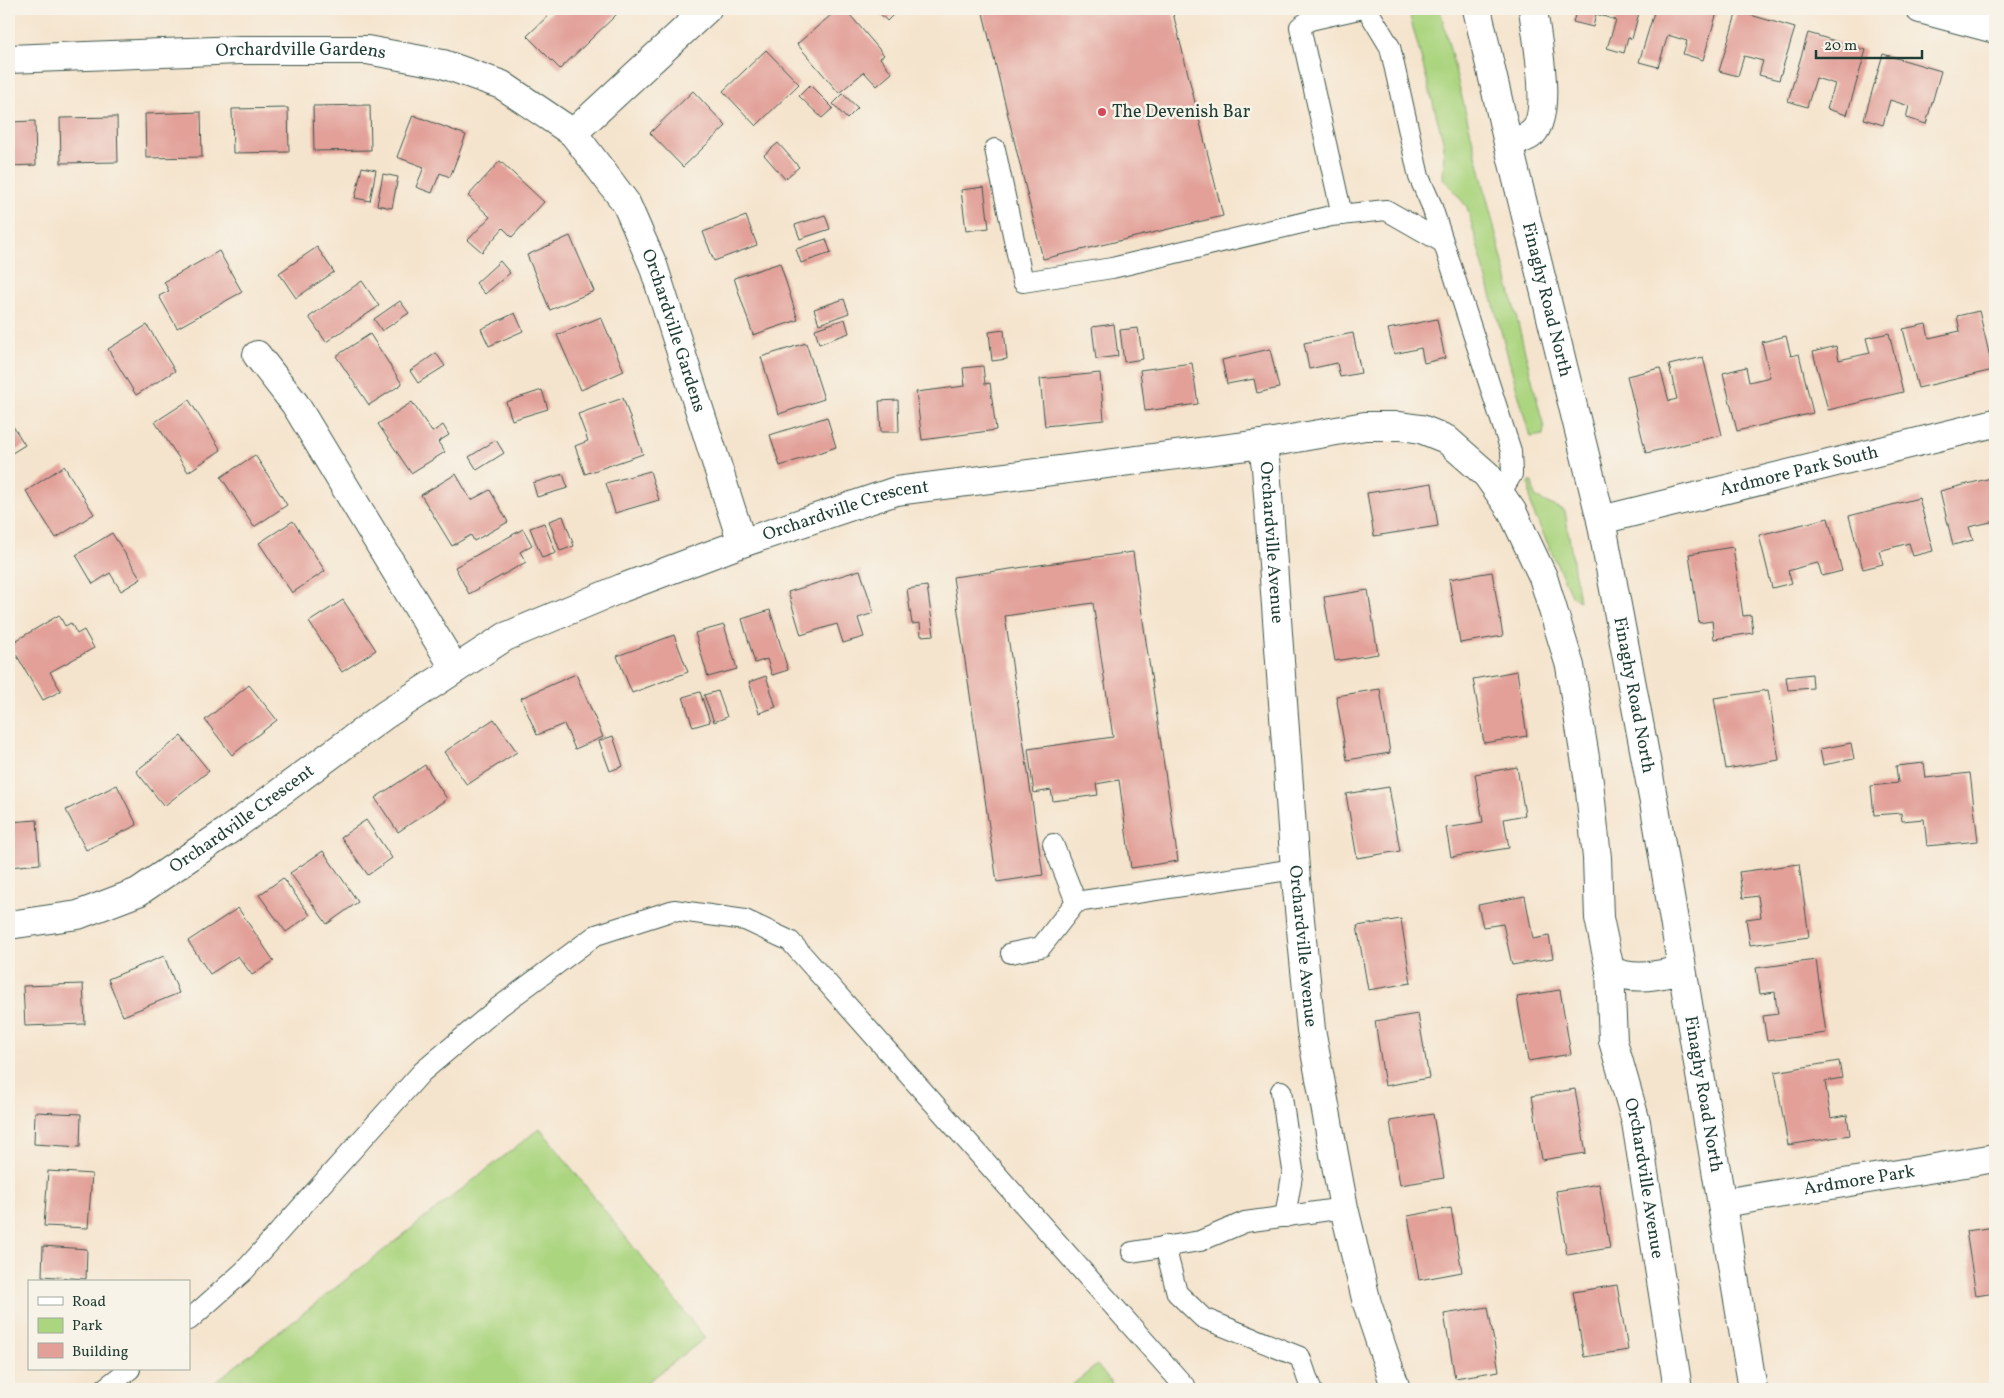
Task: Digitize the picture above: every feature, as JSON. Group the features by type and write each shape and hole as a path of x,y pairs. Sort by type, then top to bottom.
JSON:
{"street":[{"path":"573,134 707,9"},
{"name":"Finaghy Road North","path":"1477,9 1601,520 1655,808 1753,1389"},
{"path":"1508,143 1531,135 1538,125 1542,109 1542,78 1533,9"},
{"path":"1920,9 1995,29"},
{"name":"Orchardville Gardens","path":"9,59 240,50 367,50 443,64 502,85 573,134 626,203 653,265 742,543"},
{"path":"257,355 295,404 456,669"},
{"name":"Ardmore Park South","path":"1601,520 1995,422"},
{"name":"Orchardville Avenue","path":"1396,1389 1367,1303 1344,1208 1311,1030 1295,869 1267,476 1262,444 1366,426 1400,426 1420,429 1446,439 1487,475 1500,492 1524,534 1543,577 1570,666 1589,782 1597,858 1599,918 1610,970 1613,1041 1636,1122 1678,1389"},
{"name":"Orchardville Crescent","path":"9,925 78,914 138,892 229,830 384,715 505,636 622,588 742,543 896,492 1262,444"},
{"path":"1610,970 1622,976 1637,978 1682,970"},
{"name":"Ardmore Park","path":"1723,1203 1995,1158"}],"lane":[{"path":"1342,214 1300,27 1310,20 1358,9"},
{"path":"1366,9 1390,46 1419,177 1431,204 1510,451 1512,474 1500,492"},
{"path":"995,149 1023,282 1112,268 1263,230 1342,214 1386,210 1442,242"},
{"path":"1053,844 1076,902"},
{"path":"1011,953 1041,947 1076,902 1295,869"},
{"path":"190,1319 244,1271 422,1072 478,1024 596,935 674,910 745,920 790,941 1187,1389"},
{"path":"1281,1091 1293,1170 1285,1217"},
{"path":"1132,1252 1200,1240 1246,1222 1344,1208"},
{"path":"1165,1246 1177,1293 1203,1318 1300,1357 1311,1389"},
{"path":"104,1389 129,1370"}],"green space":[{"path":"1408,9 1440,9 1544,428 1543,435 1530,437 1467,207 1443,178 1444,144"},
{"path":"1529,482 1532,482 1535,497 1565,511 1579,601 1571,595 1531,507"},
{"path":"540,1128 705,1338 639,1389 206,1389"},
{"path":"1097,1365 1116,1389 1067,1389"}],"building":[{"path":"555,9 611,9 617,14 560,69 527,36"},
{"path":"838,9 845,9 884,55 880,58 892,73 877,86 864,72 839,93 797,44"},
{"path":"876,9 899,9 887,21"},
{"name":"The Devenish Bar","path":"982,9 1172,9 1223,216 1043,259"},
{"path":"1577,9 1640,9 1632,39 1628,37 1624,53 1607,48 1616,20 1596,14 1593,27 1573,22"},
{"path":"1655,9 1718,9 1703,60 1683,54 1687,41 1668,35 1658,67 1639,62"},
{"path":"1737,11 1795,28 1779,80 1759,75 1763,61 1744,56 1738,76 1719,71"},
{"path":"1808,33 1866,50 1847,115 1827,109 1835,84 1816,78 1807,107 1788,101"},
{"path":"766,50 799,84 756,126 723,91"},
{"path":"1883,54 1941,71 1926,124 1906,118 1909,106 1890,100 1883,125 1864,119"},
{"path":"810,85 833,108 822,118 799,96"},
{"path":"693,91 726,126 683,167 650,133"},
{"path":"843,94 858,108 847,119 833,104"},
{"path":"370,105 371,150 314,151 313,106"},
{"path":"288,108 289,152 233,153 232,109"},
{"path":"201,112 202,157 146,158 145,114"},
{"path":"413,115 466,135 450,177 440,173 432,193 416,187 424,167 397,157"},
{"path":"117,117 118,162 61,163 60,118"},
{"path":"35,121 36,165 9,166 9,122"},
{"path":"778,143 799,167 785,179 764,155"},
{"path":"500,161 544,202 512,237 503,228 482,252 468,240 490,217 468,196"},
{"path":"362,167 376,170 370,201 355,198"},
{"path":"383,174 398,177 392,208 377,205"},
{"path":"984,187 989,228 966,231 961,190"},
{"path":"825,215 830,229 800,239 795,225"},
{"path":"746,216 757,245 714,261 703,232"},
{"path":"570,236 594,291 550,310 527,255"},
{"path":"826,239 831,253 801,263 796,249"},
{"path":"317,247 334,272 296,298 279,273"},
{"path":"219,251 242,292 177,328 159,296 169,291 164,282"},
{"path":"500,261 510,273 485,294 476,283"},
{"path":"780,263 798,320 753,335 734,278"},
{"path":"362,281 379,306 326,342 309,317"},
{"path":"844,299 849,313 819,324 814,309"},
{"path":"400,301 409,313 382,331 374,319"},
{"path":"1979,311 1993,370 1918,388 1903,329 1926,324 1929,338 1960,331 1957,316"},
{"path":"515,313 523,331 489,346 481,329"},
{"path":"601,317 624,371 581,390 557,335"},
{"path":"845,319 849,333 819,344 815,329"},
{"path":"1437,319 1445,358 1424,363 1421,348 1394,354 1388,329"},
{"path":"1114,324 1118,356 1096,359 1092,327"},
{"path":"147,325 175,371 136,395 108,349"},
{"path":"1138,328 1143,359 1124,362 1120,330"},
{"path":"1004,330 1007,359 992,361 989,332"},
{"path":"1353,333 1361,373 1340,377 1337,363 1309,369 1304,343"},
{"path":"1889,333 1903,392 1828,410 1813,352 1836,346 1839,360 1870,353 1866,338"},
{"path":"370,334 402,384 369,405 336,356"},
{"path":"1786,336 1791,356 1799,354 1813,413 1737,431 1723,373 1746,367 1749,382 1770,377 1762,342"},
{"path":"806,343 824,399 779,414 761,357"},
{"path":"1270,349 1279,388 1257,393 1254,379 1227,384 1222,360"},
{"path":"436,353 445,366 418,383 410,371"},
{"path":"1703,357 1722,435 1646,453 1627,376 1660,368 1669,401 1677,399 1669,365"},
{"path":"1192,363 1198,404 1145,411 1140,370"},
{"path":"983,366 985,384 990,383 996,430 922,440 916,392 965,386 963,368"},
{"path":"1100,373 1104,420 1045,426 1040,379"},
{"path":"542,390 548,409 512,420 506,402"},
{"path":"623,398 643,454 585,474 575,446 588,441 578,414"},
{"path":"189,400 221,450 188,472 155,422"},
{"path":"898,400 899,432 881,432 879,401"},
{"path":"412,402 432,432 443,425 449,435 438,442 445,452 411,473 378,424"},
{"path":"827,417 836,447 780,466 770,435"},
{"path":"9,420 25,445 9,455"},
{"path":"496,440 504,453 477,470 469,457"},
{"path":"255,455 287,505 254,527 221,477"},
{"path":"64,466 94,514 56,538 26,491"},
{"path":"650,471 659,500 615,513 606,483"},
{"path":"456,474 471,500 490,490 508,522 474,541 471,535 452,546 421,495"},
{"path":"563,474 568,488 537,497 533,483"},
{"path":"1995,477 1995,521 1969,527 1973,540 1953,545 1940,491"},
{"path":"1432,483 1438,526 1374,536 1367,493"},
{"path":"1919,498 1933,551 1913,556 1909,543 1879,551 1883,564 1863,569 1849,516"},
{"path":"563,516 574,546 560,551 549,521"},
{"path":"1828,518 1842,571 1822,576 1818,563 1804,566 1788,571 1792,583 1772,588 1759,535"},
{"path":"293,521 325,571 292,593 259,543"},
{"path":"544,523 556,553 542,558 530,528"},
{"path":"523,529 532,545 520,552 526,562 469,594 455,567"},
{"path":"112,533 141,579 121,591 110,573 93,584 76,555"},
{"path":"1733,547 1743,616 1751,615 1753,633 1714,639 1712,621 1699,623 1689,554"},
{"path":"1133,552 1178,861 1131,868 1119,780 1096,784 1098,795 1053,801 1051,790 1034,793 1028,749 1113,737 1093,603 1005,616 1043,875 997,882 953,577"},
{"path":"860,570 874,613 858,618 864,637 843,643 837,624 801,635 788,592"},
{"path":"1492,572 1503,636 1460,643 1449,579"},
{"path":"927,586 934,635 921,636 920,623 912,624 907,589"},
{"path":"1368,590 1378,654 1335,661 1324,597"},
{"path":"343,600 376,650 342,672 309,622"},
{"path":"770,610 788,670 772,675 767,659 755,663 742,619"},
{"path":"59,615 65,626 71,623 77,634 84,630 94,648 50,672 61,691 43,700 10,644"},
{"path":"724,625 737,669 708,677 695,633"},
{"path":"674,635 688,672 632,693 617,656"},
{"path":"1517,671 1527,736 1484,743 1473,679"},
{"path":"576,674 603,737 575,749 564,724 537,735 521,698"},
{"path":"1812,674 1813,688 1788,690 1786,677"},
{"path":"766,676 776,707 759,713 749,682"},
{"path":"249,685 277,720 232,755 205,720"},
{"path":"1380,689 1390,753 1347,760 1336,696"},
{"path":"1768,690 1779,760 1726,769 1714,698"},
{"path":"718,691 727,717 714,722 704,695"},
{"path":"700,692 710,722 693,727 683,697"},
{"path":"494,719 517,752 467,785 444,752"},
{"path":"181,736 209,771 164,806 136,771"},
{"path":"613,736 623,766 610,771 599,741"},
{"path":"1851,743 1854,759 1823,765 1820,749"},
{"path":"1924,763 1926,778 1970,773 1978,841 1927,846 1924,819 1902,821 1901,813 1874,815 1871,786 1898,783 1896,766"},
{"path":"425,765 447,799 398,832 375,798"},
{"path":"1517,767 1525,815 1504,819 1509,848 1451,857 1446,828 1483,822 1475,774"},
{"path":"117,785 137,825 86,850 66,810"},
{"path":"1389,787 1400,851 1357,858 1346,794"},
{"path":"37,820 40,864 9,867 9,822"},
{"path":"366,820 392,858 368,875 341,837"},
{"path":"323,851 358,902 327,924 290,873"},
{"path":"1799,864 1809,937 1750,945 1746,919 1761,917 1758,896 1743,898 1739,872"},
{"path":"283,878 310,915 286,932 259,895"},
{"path":"1525,896 1533,939 1549,936 1553,958 1512,965 1503,924 1483,927 1478,905"},
{"path":"238,908 274,961 252,975 238,956 210,974 188,941"},
{"path":"1401,919 1411,983 1368,990 1357,926"},
{"path":"164,956 179,993 123,1016 108,979"},
{"path":"1816,960 1826,1033 1767,1041 1763,1016 1778,1014 1775,992 1760,994 1756,968"},
{"path":"83,984 85,1024 25,1026 23,986"},
{"path":"1560,990 1571,1054 1528,1061 1517,997"},
{"path":"1418,1014 1429,1078 1385,1086 1375,1021"},
{"path":"1839,1061 1842,1078 1825,1081 1831,1118 1847,1115 1850,1135 1788,1145 1775,1072"},
{"path":"1575,1089 1586,1153 1542,1160 1532,1096"},
{"path":"35,1112 81,1114 80,1147 34,1144"},
{"path":"1433,1114 1444,1178 1400,1185 1390,1121"},
{"path":"48,1171 92,1174 88,1228 44,1226"},
{"path":"1599,1184 1610,1248 1567,1255 1556,1191"},
{"path":"1451,1208 1462,1272 1419,1280 1408,1216"},
{"path":"1995,1227 1995,1292 1976,1295 1966,1231"},
{"path":"43,1246 87,1249 86,1279 42,1276"},
{"path":"1617,1285 1628,1350 1584,1357 1573,1292"},
{"path":"1488,1307 1499,1371 1455,1378 1444,1314"}],"place":[{"name":"The Devenish Bar","path":"1102,112"}]}
